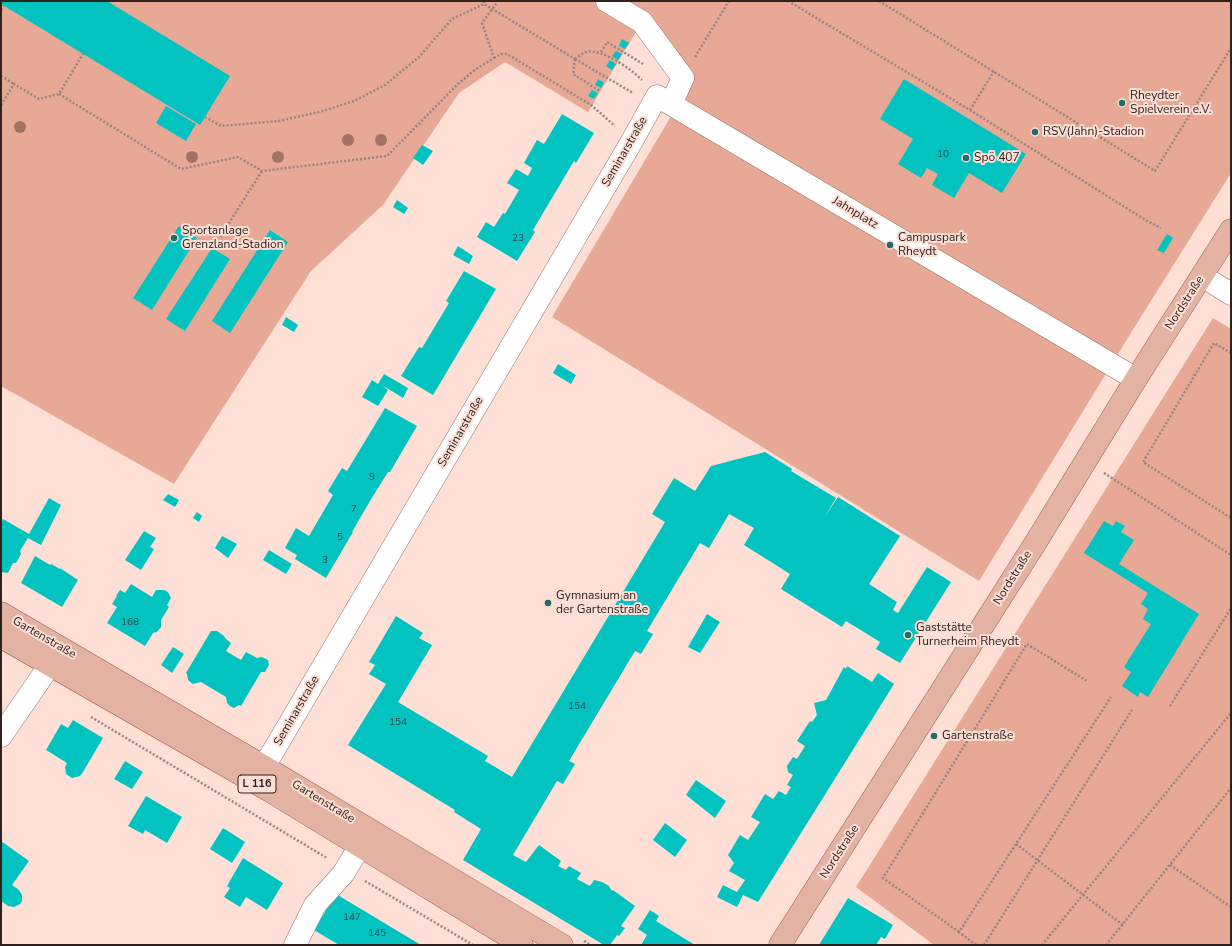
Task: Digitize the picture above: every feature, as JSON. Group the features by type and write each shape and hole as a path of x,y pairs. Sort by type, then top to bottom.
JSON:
{"main road":[{"name":"Nordstraße","path":"780,945 1231,230"},
{"name":"Gartenstraße","path":"1,613 263,766 562,945"},
{"name":"Gartenstraße","path":"1,637 270,791 522,945"}],"street":[{"path":"607,1 642,22 683,78"},
{"name":"Seminarstraße","path":"263,766 271,755 632,141 660,101 683,78"},
{"name":"Jahnplatz","path":"660,101 1136,379"},
{"path":"1202,276 1231,294"},
{"path":"1,736 50,664"},
{"path":"295,945 314,905 343,874 360,846"}],"path":[{"path":"494,58 482,23 498,1"},
{"path":"683,78 729,1"},
{"path":"788,1 970,110 1147,221 1161,228"},
{"path":"880,1 1155,171 1231,48"},
{"path":"205,117 221,126 272,122 323,111 354,101 385,85 419,57 452,19 484,3 575,59 660,101"},
{"path":"1,10 4,6"},
{"path":"600,52 607,42 648,68"},
{"path":"600,91 573,74 575,59 586,52 600,52 635,73 660,101"},
{"path":"1,76 39,99 59,94 83,54"},
{"path":"59,94 182,169 238,157 262,171 387,156 459,83 476,69 494,58 501,54 507,54 591,105 632,141"},
{"path":"970,110 994,71"},
{"path":"1,106 14,84"},
{"path":"220,237 262,171"},
{"path":"1231,353 1214,342 1143,462 1231,518"},
{"path":"1086,461 1231,555"},
{"path":"1170,706 1231,608"},
{"path":"976,945 883,878 1027,644 1087,681"},
{"path":"959,932 1111,697"},
{"path":"984,945 1036,860 1132,710"},
{"path":"1042,945 1231,713"},
{"path":"90,717 473,945"},
{"path":"1106,945 1231,788"},
{"path":"1016,844 1123,925"},
{"path":"1170,865 1231,906"}],"shaded area":[{"name":"Campuspark Rheydt","path":"1,1 1231,1 1231,173 979,581 552,317 686,91 642,22 588,112 505,62 459,93 383,205 311,271 174,484 1,386"},
{"path":"1213,318 1231,329 1231,945 934,945 856,887"}],"building":[{"path":"1,1 107,1 230,76 200,125 1,4"},
{"path":"622,39 629,43 625,49 619,46"},
{"path":"616,51 622,54 618,60 612,56"},
{"path":"610,60 616,64 612,70 606,66"},
{"path":"598,79 604,83 601,88 595,85"},
{"path":"904,79 1026,154 1002,193 969,173 954,198 932,185 938,174 927,168 921,178 898,164 913,139 880,119"},
{"path":"592,90 598,93 594,99 588,96"},
{"path":"166,106 196,124 186,141 156,123"},
{"path":"562,114 594,133 576,163 574,161 533,230 535,232 517,261 477,237 486,222 494,227 503,213 505,214 519,190 507,183 516,169 528,176 532,168 524,163 537,140 544,144"},
{"path":"422,145 433,151 423,165 413,158"},
{"path":"397,200 408,208 404,214 393,207"},
{"path":"179,226 197,238 152,310 133,298"},
{"path":"270,230 288,242 230,333 212,321"},
{"path":"1167,234 1173,238 1164,253 1157,250"},
{"path":"458,246 473,256 469,264 453,255"},
{"path":"212,248 230,259 185,331 166,319"},
{"path":"464,271 496,289 433,395 401,376 419,347 422,348 449,303 446,301"},
{"path":"286,317 298,325 294,332 282,325"},
{"path":"558,364 576,375 571,384 553,373"},
{"path":"384,374 408,388 403,398 382,385 388,390 378,406 362,397 372,380 378,384"},
{"path":"385,408 417,426 390,472 388,472 370,501 326,578 295,559 297,555 285,548 296,528 309,536 333,495 328,491 342,468 347,471"},
{"path":"765,452 792,469 791,471 836,498 824,518 838,497 900,536 869,584 897,602 893,610 898,613 927,567 951,582 900,663 876,649 880,642 846,621 842,627 781,589 790,574 744,545 754,528 729,514 709,548 700,543 647,631 653,634 641,654 635,651 569,761 575,764 563,784 557,781 513,855 526,862 539,845 561,861 558,866 566,870 569,866 581,873 577,879 590,886 594,880 602,882 609,886 612,891 613,890 635,906 621,926 625,928 619,936 617,935 610,945 604,945 463,860 481,829 454,812 455,810 348,745 386,684 369,674 375,665 369,662 396,616 423,633 419,638 432,645 398,702 488,756 485,761 512,777 665,522 652,514 674,478 695,491 711,466"},
{"path":"168,494 179,500 175,507 163,500"},
{"path":"49,498 61,505 41,545 28,538 20,551 21,554 16,563 13,563 8,573 1,572 1,523 3,519 29,534"},
{"path":"197,512 202,516 199,522 193,518"},
{"path":"1104,521 1113,526 1116,521 1125,526 1121,532 1134,540 1119,564 1199,614 1148,697 1140,692 1138,697 1122,686 1131,672 1124,667 1151,624 1143,619 1148,609 1141,604 1148,593 1084,553"},
{"path":"144,531 156,538 150,547 154,549 141,570 125,560"},
{"path":"222,536 237,544 228,558 215,548"},
{"path":"269,550 292,564 286,574 263,560"},
{"path":"35,556 50,565 51,564 60,568 78,580 62,607 21,583"},
{"path":"131,584 152,597 156,590 164,590 168,592 171,598 167,605 169,607 161,620 161,627 157,632 153,633 145,646 107,623 117,607 112,604 116,596 120,590 125,593"},
{"path":"707,614 720,622 700,653 688,647"},
{"path":"211,631 217,631 223,635 231,643 226,651 241,660 246,652 257,658 262,657 268,660 269,665 265,672 261,672 241,706 239,705 234,708 227,703 226,697 201,682 193,684 188,680 186,673"},
{"path":"173,647 184,654 172,673 161,665"},
{"path":"847,666 872,682 878,673 894,684 758,902 743,895 737,907 717,897 723,885 737,892 745,880 729,871 734,863 728,855 740,835 748,840 760,822 751,817 765,794 773,799 779,791 786,795 791,787 787,785 793,775 788,772 787,766 793,757 797,759 805,746 797,741 810,721 812,722 817,715 814,703 826,700 844,667 846,669"},
{"path":"73,720 103,738 80,776 72,778 66,774 65,767 67,763 46,750 61,724 68,728"},
{"path":"125,761 143,772 132,789 114,779"},
{"path":"696,780 726,801 715,818 686,795"},
{"path":"146,796 182,817 167,843 145,830 143,834 128,826"},
{"path":"665,823 687,840 675,857 653,840"},
{"path":"223,828 245,842 232,863 210,849"},
{"path":"1,841 29,861 12,885 19,890 22,895 22,901 20,904 14,907 8,906 1,901"},
{"path":"243,858 283,883 267,910 246,897 240,907 224,897 230,888 227,886"},
{"path":"336,894 421,945 339,945 314,930"},
{"path":"848,898 893,925 885,939 881,937 876,945 819,945"},
{"path":"650,910 659,916 656,921 695,945 641,945 647,935 638,929"}],"place":[{"name":"Rheydter Spielverein e.V.","path":"1122,103"},
{"name":"RSV(Jahn)-Stadion","path":"1035,132"},
{"name":"Spö 407","path":"966,158"},
{"name":"Sportanlage Grenzland-Stadion","path":"174,238"},
{"name":"Campuspark Rheydt","path":"890,245"},
{"name":"Gymnasium an der Gartenstraße","path":"548,603"},
{"name":"Gaststätte Turnerheim Rheydt","path":"908,635"},
{"name":"Gartenstraße","path":"934,736"}]}
